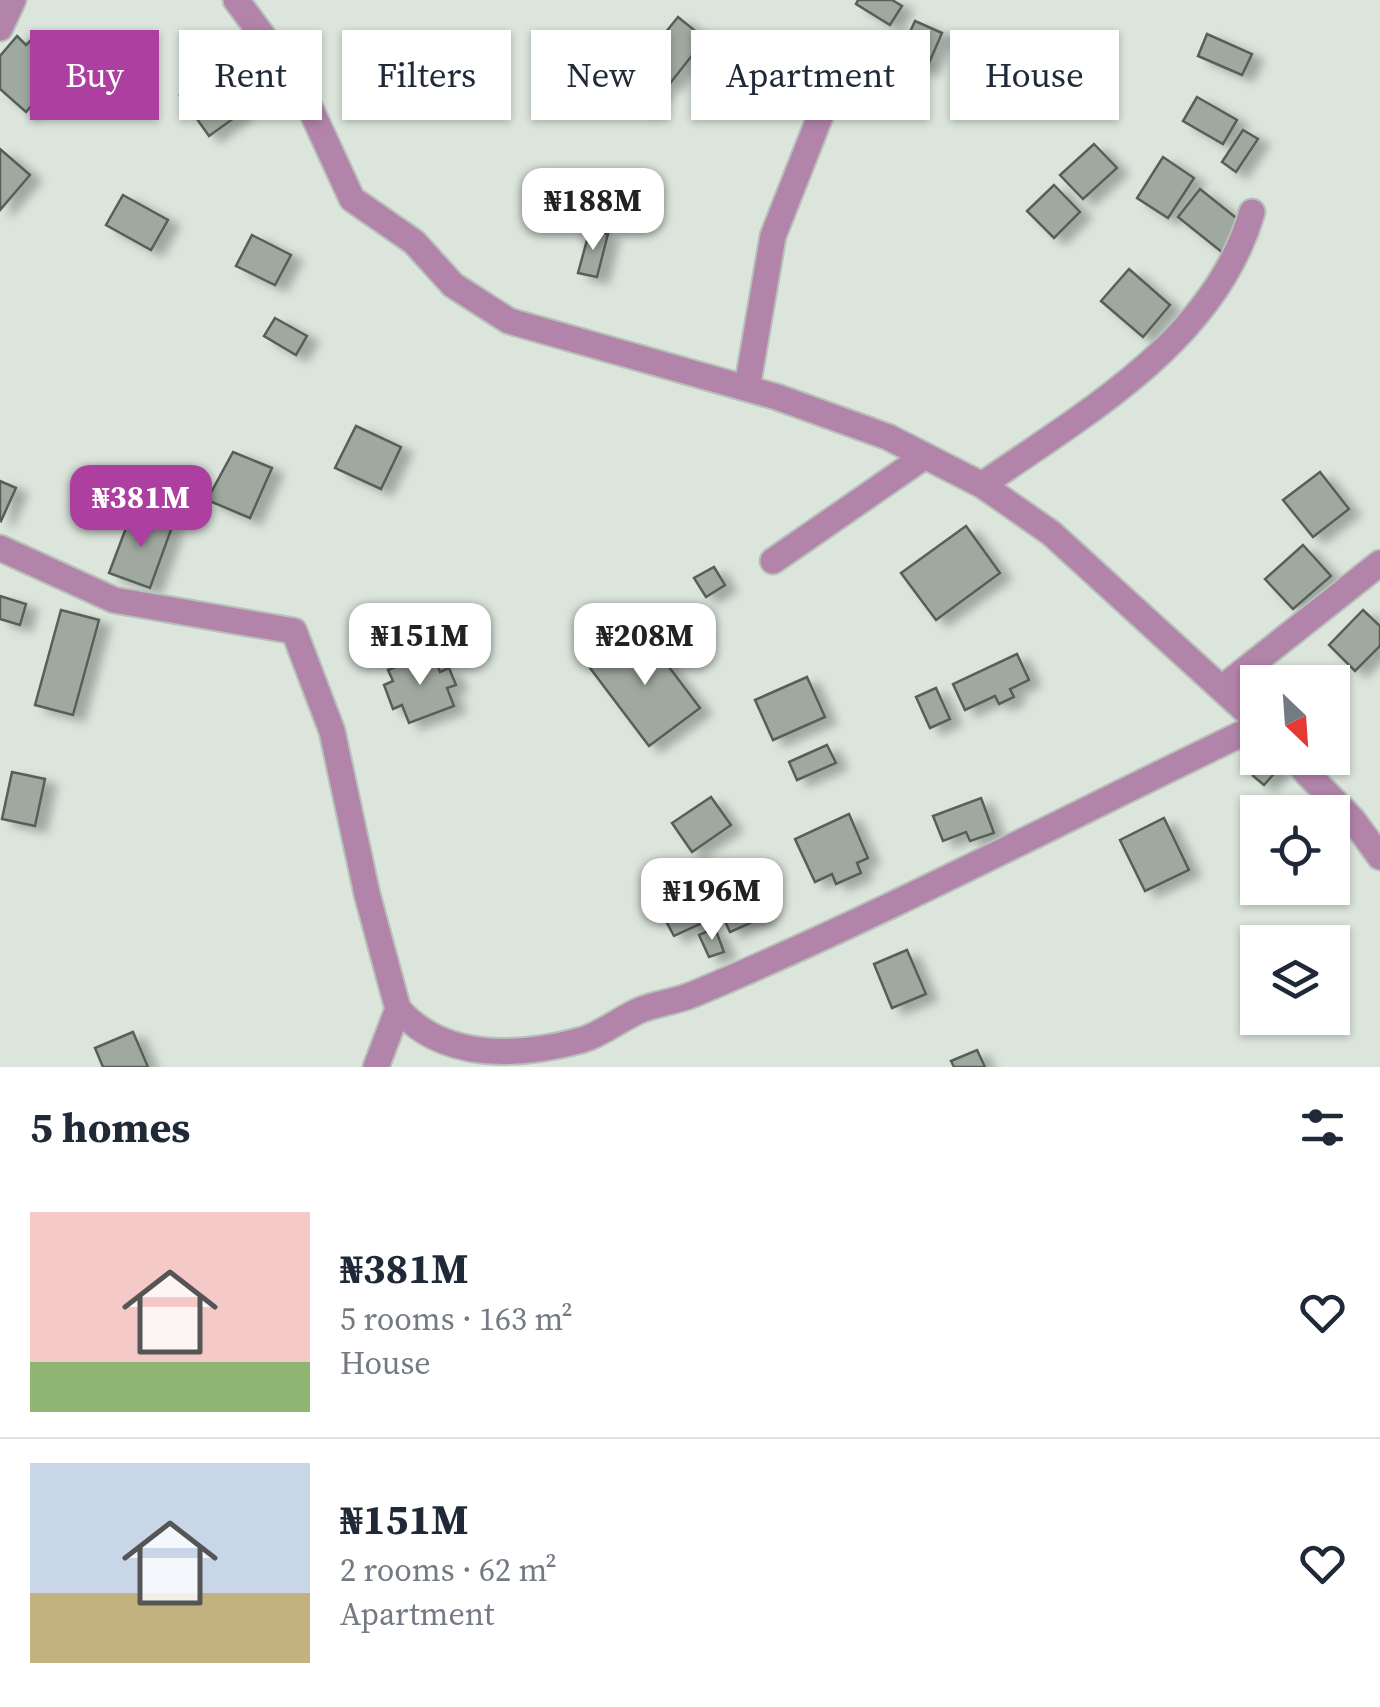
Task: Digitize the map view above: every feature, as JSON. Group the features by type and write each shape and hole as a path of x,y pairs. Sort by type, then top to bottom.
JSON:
{"street":[{"path":"0,28 12,0"},
{"path":"236,0 298,84 352,200 414,242 453,284 509,321 747,388 888,437 982,485 1051,533 1240,706"},
{"path":"747,388 774,236 819,120"},
{"path":"982,485 1127,384 1190,322 1240,254 1252,212"},
{"path":"773,561 925,456"},
{"path":"0,548 114,600 294,631 332,731 367,894 398,1010 414,1028 456,1050 503,1050 583,1040 642,1010 690,996 827,935 1240,733"},
{"path":"1222,688 1380,564"},
{"path":"1309,775 1353,820 1380,857"},
{"path":"376,1067 398,1010"}],"building":[{"path":"858,0 892,0 902,6 890,25 856,4"},
{"path":"678,17 694,30 691,57 671,82 671,30 667,30"},
{"path":"915,21 942,33 930,61 930,30 911,30"},
{"path":"1207,34 1252,54 1242,75 1198,56"},
{"path":"17,36 26,45 30,41 30,107 26,112 0,89 0,56"},
{"path":"1197,97 1237,120 1223,144 1183,121"},
{"path":"198,120 231,120 209,136"},
{"path":"1243,130 1258,139 1236,172 1222,162"},
{"path":"1094,144 1117,168 1083,199 1060,175"},
{"path":"0,149 30,175 0,210"},
{"path":"1163,157 1194,178 1168,218 1137,198"},
{"path":"1054,185 1080,212 1054,238 1027,211"},
{"path":"1200,189 1245,225 1223,253 1178,217"},
{"path":"123,195 168,220 151,250 106,225"},
{"path":"590,229 608,234 597,277 578,273"},
{"path":"252,235 291,255 275,285 236,266"},
{"path":"1129,269 1170,305 1143,337 1101,301"},
{"path":"275,318 307,336 296,355 264,336"},
{"path":"356,426 401,447 381,489 335,468"},
{"path":"233,452 272,468 250,518 207,500"},
{"path":"1320,472 1349,509 1313,537 1283,500"},
{"path":"0,481 16,488 1,521 0,520"},
{"path":"132,512 172,527 150,588 109,573"},
{"path":"966,526 1000,573 936,620 901,573"},
{"path":"1303,545 1331,576 1293,609 1265,579"},
{"path":"714,567 725,585 706,597 694,578"},
{"path":"0,596 26,604 20,625 0,619"},
{"path":"61,610 99,620 73,715 35,705"},
{"path":"1363,610 1380,626 1380,646 1355,671 1329,645"},
{"path":"641,630 700,708 649,746 590,668"},
{"path":"433,652 440,672 449,668 456,685 447,688 454,706 409,723 402,705 393,709 384,685 393,681 388,670"},
{"path":"1017,654 1029,680 1010,689 1014,697 999,704 995,696 965,710 953,684"},
{"path":"807,677 825,717 773,740 755,700"},
{"path":"936,688 950,719 930,728 916,697"},
{"path":"827,745 836,763 797,780 789,762"},
{"path":"12,772 45,779 35,826 2,819"},
{"path":"1254,775 1273,775 1264,785"},
{"path":"711,797 731,825 692,852 672,823"},
{"path":"981,798 994,833 970,841 966,832 943,841 933,816"},
{"path":"849,814 868,858 857,863 861,873 836,884 832,874 815,882 795,839"},
{"path":"1164,818 1189,870 1145,891 1120,840"},
{"path":"737,864 747,878 713,903 703,889"},
{"path":"753,895 764,917 730,932 720,911"},
{"path":"702,906 709,920 674,936 667,923"},
{"path":"715,928 724,952 709,957 699,935"},
{"path":"907,950 926,994 892,1008 874,964"},
{"path":"133,1032 148,1067 103,1067 95,1048"},
{"path":"977,1050 985,1067 954,1067 951,1061"}]}
